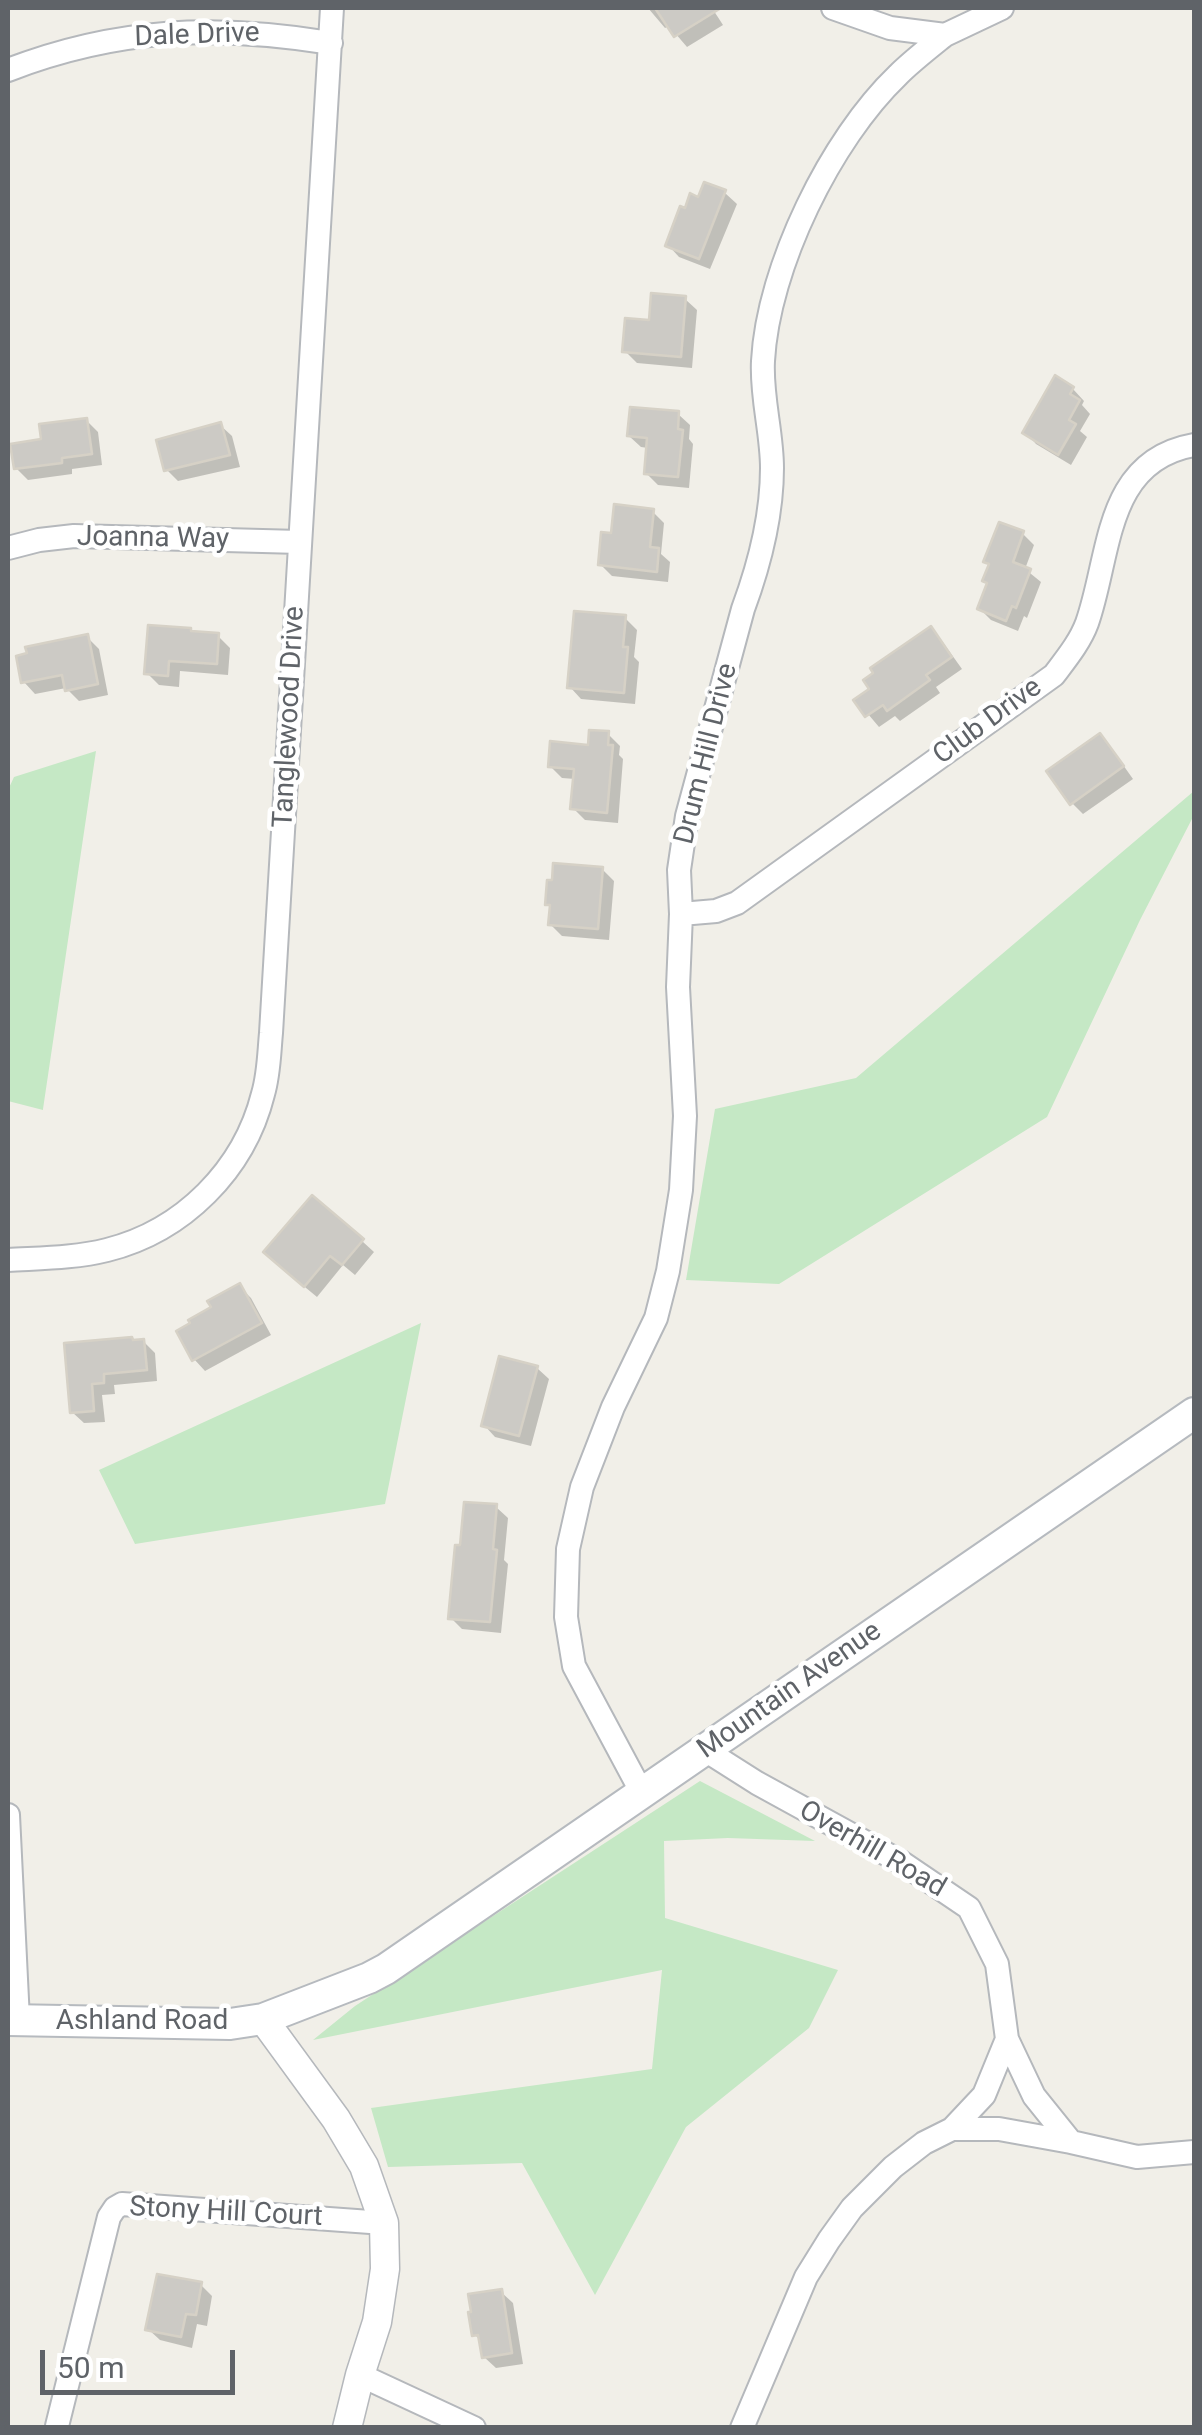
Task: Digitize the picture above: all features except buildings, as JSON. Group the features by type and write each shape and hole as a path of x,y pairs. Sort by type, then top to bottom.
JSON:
{"main road":[{"name":"Mountain Avenue","path":"386,1969 1194,1412"},
{"name":"Ashland Road","path":"13,2020 230,2024 263,2020 386,1969"}],"street":[{"name":"Tanglewood Drive","path":"8,1260 108,1250 170,1222 222,1177 256,1118 268,1074 332,8"},
{"path":"834,8 890,28 945,35"},
{"name":"Drum Hill Drive","path":"642,1793 574,1666 566,1617 568,1548 582,1487 613,1407 656,1318 668,1271 681,1190 685,1116 678,987 679,870 687,816 765,540 772,467 763,364 770,310 786,256 830,164 854,126 897,76 945,35 1002,8"},
{"name":"Dale Drive","path":"8,70 94,43 154,34 213,30 330,43"},
{"name":"Club Drive","path":"681,914 716,911 737,903 1054,675 1085,628 1122,496 1155,460 1177,448 1194,445"},
{"name":"Joanna Way","path":"8,548 74,536 300,542"},
{"name":"Overhill Road","path":"705,1750 901,1862 969,1908 997,1964 1007,2039 984,2095 952,2129 924,2142 893,2166 852,2208 806,2277 742,2428"},
{"path":"8,1815 13,2020"},
{"path":"263,2020 336,2119 364,2166 384,2223 385,2269 377,2322 347,2428"},
{"path":"1007,2039 1034,2096 1071,2142"},
{"path":"952,2129 999,2130 1136,2156 1194,2152"},
{"name":"Stony Hill Court","path":"57,2426 109,2217 115,2208 122,2204 384,2223"},
{"path":"360,2374 474,2428"}],"green space":[{"path":"96,751 43,1110 8,1101 8,790 14,777"},
{"path":"1194,791 1194,815 1047,1117 779,1284 686,1280 715,1109 856,1078"},
{"path":"421,1323 385,1504 135,1544 99,1470"},
{"path":"700,1781 815,1841 664,1841 665,1918 838,1970 809,2028 686,2127 595,2295 522,2163 388,2167 371,2108 652,2069 662,1970 313,2040 355,2006"}]}
